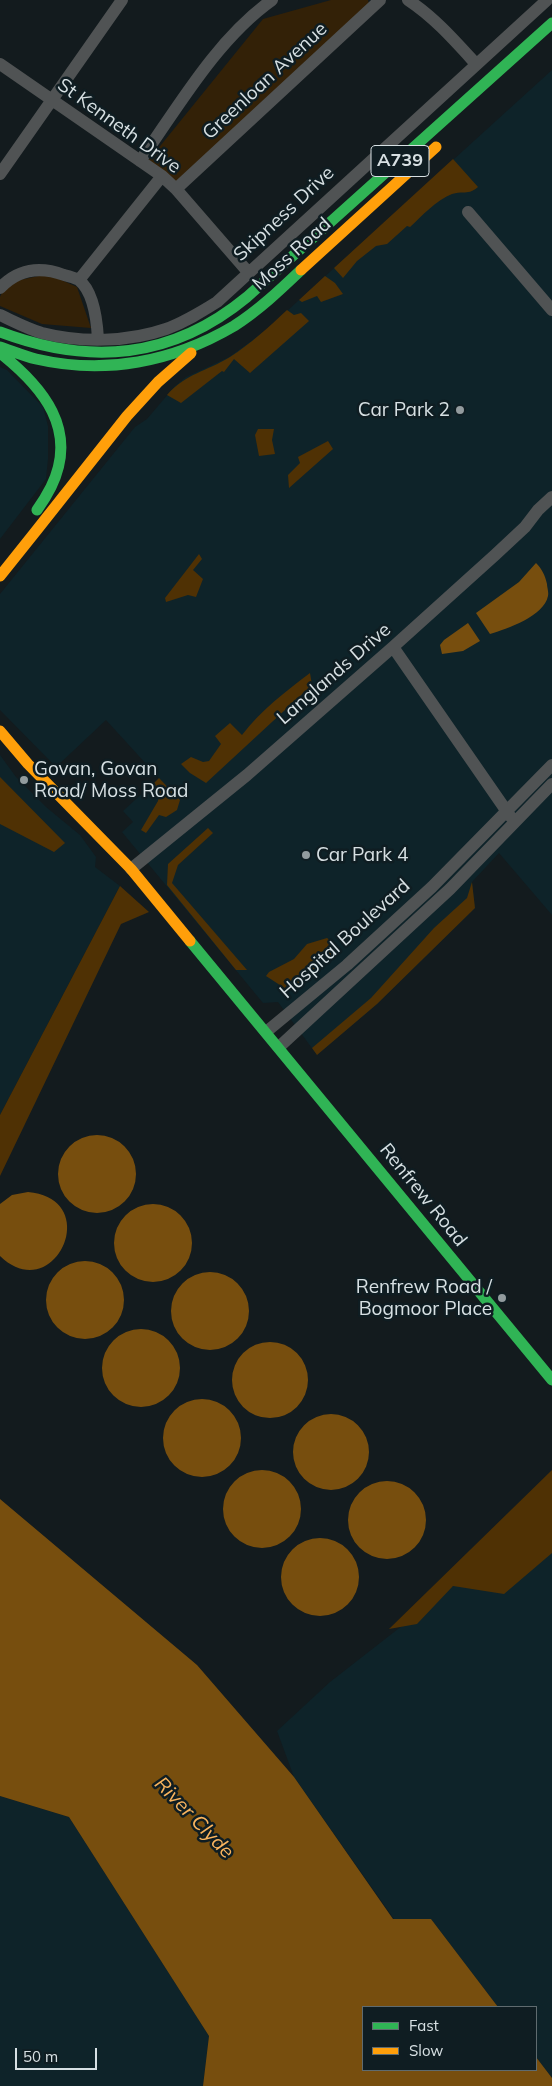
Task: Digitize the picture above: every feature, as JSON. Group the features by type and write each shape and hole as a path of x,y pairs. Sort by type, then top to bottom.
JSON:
{"main road":[{"path":"470,98 552,10"},
{"name":"Moss Road","path":"0,332 54,348 102,353 147,346 183,336 210,324 247,297 470,98 552,22"},
{"name":"Moss Road","path":"0,348 64,366 113,367 166,357 203,344 241,322 264,304 445,138"},
{"path":"31,524 158,382 203,344"},
{"path":"0,353 26,373 40,388 54,412 60,428 61,448 56,476 45,500 2,566"},
{"name":"Renfrew Road","path":"0,731 28,764 131,869 552,1380"}],"street":[{"path":"0,174 122,0"},
{"path":"140,161 200,74 239,29 257,11 272,0"},
{"name":"Greenloan Avenue","path":"176,189 380,0"},
{"path":"408,0 420,8 451,36 476,64"},
{"name":"Skipness Drive","path":"0,314 40,332 70,338 131,337 166,329 194,317 217,302 547,0"},
{"name":"St Kenneth Drive","path":"0,64 162,176 176,189 248,272"},
{"path":"79,280 162,176"},
{"path":"468,212 552,310"},
{"path":"0,288 9,279 28,270 40,269 79,280 89,294 96,313 98,338"},
{"name":"Langlands Drive","path":"131,869 220,798 394,647 495,556 525,527 538,510 551,500"},
{"path":"394,647 516,823"},
{"name":"Hospital Boulevard","path":"266,1032 347,965 425,893 552,765"},
{"name":"Hospital Boulevard","path":"279,1047 438,902 552,784"}],"shaded area":[{"path":"331,0 368,0 369,4 177,184 148,161 263,19"},
{"path":"552,70 552,915 499,853 472,882 475,908 377,1004 317,1055 278,1002 263,1003 122,832 133,822 123,811 159,778 106,720 56,767 0,710 0,594 135,427 147,419 175,386 186,377 229,357 265,331"},
{"path":"453,159 478,187 468,192 452,194 440,200 410,227 407,226 387,244 376,246 357,261 343,278 334,268"},
{"path":"48,274 77,287 91,328 42,324 0,306 0,297 6,283"},
{"path":"325,276 335,283 343,294 321,302 317,296 302,302 299,300"},
{"path":"287,310 294,315 301,313 309,321 250,373 234,359 224,372 222,371 181,403 167,395 189,377 230,357"},
{"path":"0,367 7,370 43,407 48,426 48,459 46,479 0,539"},
{"path":"258,429 274,429 272,440 275,454 259,456 255,435"},
{"path":"328,441 333,449 289,488 288,475 300,463 298,457"},
{"path":"199,554 202,559 193,570 203,579 196,597 188,595 166,602 165,598"},
{"path":"310,673 312,685 206,783 190,773 181,764 191,757 203,762 209,761 221,744 215,736 230,723 242,735 265,709"},
{"path":"0,755 16,777 46,807 80,835 96,857 95,867 120,886 0,1115"},
{"path":"0,777 65,843 54,852 0,824"},
{"path":"159,778 180,800 177,810 166,817 159,815 146,833 141,830 158,801 159,795 150,787"},
{"path":"208,828 213,833 178,865 172,883 247,970 236,970 167,885 168,864"},
{"path":"472,882 475,908 377,1004 317,1055 312,1048 371,998 434,928 467,898"},
{"path":"120,886 149,912 121,924 0,1176 0,1115"},
{"path":"327,938 339,948 289,991 266,976 269,972 294,959 307,944"},
{"path":"552,1470 552,1553 504,1594 453,1586 417,1624 389,1629"},
{"path":"552,1509 552,2078 537,2058 537,2006 497,2006 431,1919 394,1919 294,1777 277,1731 330,1682"},
{"path":"0,1796 69,1817 209,2036 203,2086 0,2086"}],"water":[{"path":"536,563 543,572 547,584 548,595 545,603 540,610 524,621 490,634 476,613 519,582"},
{"path":"468,623 480,641 463,651 442,654 440,645 444,640"},
{"path":"97,1135 112,1138 125,1146 133,1159 136,1174 133,1189 125,1202 112,1210 97,1213 82,1210 69,1202 61,1189 58,1174 61,1159 69,1146 82,1138"},
{"path":"28,1192 51,1199 64,1212 67,1229 63,1246 53,1260 38,1269 20,1268 0,1256 0,1204 12,1195"},
{"path":"153,1204 168,1207 180,1216 189,1228 192,1243 189,1258 180,1270 168,1279 153,1282 138,1279 126,1270 117,1258 114,1243 117,1228 126,1216 138,1207"},
{"path":"85,1261 100,1264 117,1278 121,1285 124,1300 121,1315 107,1332 100,1336 85,1339 70,1336 53,1322 49,1315 46,1300 49,1285 63,1268 70,1264"},
{"path":"210,1272 225,1275 237,1284 246,1296 249,1311 246,1326 237,1338 225,1347 210,1350 195,1347 183,1338 174,1326 171,1311 174,1296 183,1284 195,1275"},
{"path":"141,1329 156,1332 173,1346 177,1353 180,1368 177,1383 163,1400 156,1404 141,1407 126,1404 109,1390 105,1383 102,1368 105,1353 119,1336 126,1332"},
{"path":"263,1342 277,1342 291,1348 302,1359 308,1373 305,1395 297,1407 277,1418 263,1418 249,1412 238,1401 232,1387 232,1373 238,1359 249,1348"},
{"path":"202,1399 217,1402 234,1416 238,1423 241,1438 238,1453 224,1470 217,1474 202,1477 187,1474 170,1460 166,1453 163,1438 166,1423 180,1406 187,1402"},
{"path":"331,1414 346,1417 358,1425 366,1437 369,1452 366,1467 358,1479 346,1487 331,1490 316,1487 304,1479 296,1467 293,1452 296,1437 304,1425 316,1417"},
{"path":"262,1470 277,1473 289,1482 298,1494 301,1509 298,1524 289,1536 277,1545 262,1548 247,1545 235,1536 226,1524 223,1509 226,1494 235,1482 247,1473"},
{"path":"387,1481 402,1484 414,1493 423,1505 426,1520 423,1535 414,1547 402,1556 387,1559 372,1556 360,1547 351,1535 348,1520 351,1505 360,1493 372,1484"},
{"name":"River Clyde","path":"0,1499 197,1665 294,1777 393,1919 431,1919 497,2006 362,2006 362,2071 537,2071 537,2058 552,2078 552,2086 203,2086 209,2036 69,1817 0,1796"},
{"path":"320,1538 335,1541 348,1549 356,1562 359,1577 356,1592 348,1605 335,1613 320,1616 305,1613 292,1605 284,1592 281,1577 284,1562 292,1549 305,1541"}],"traffic: fast":[{"path":"0,332 33,343 66,350 98,352 129,350 160,344 189,333 219,318 247,297 552,23"},
{"path":"0,347 36,359 87,366 138,362 163,356 187,349 234,326 261,307 301,270"},
{"path":"0,353 16,366 42,395 52,411 59,429 61,447 59,466 51,487 37,510"},
{"path":"190,941 552,1380"}],"traffic: slow":[{"path":"301,270 436,147"},
{"path":"36,531 127,416 158,382 191,353"},
{"path":"0,576 36,531"},
{"path":"0,731 28,764 131,869 190,941"}],"place":[{"name":"Car Park 2","path":"460,410"},
{"name":"Govan, Govan Road/ Moss Road","path":"24,780"},
{"name":"Car Park 4","path":"306,855"},
{"name":"Renfrew Road / Bogmoor Place","path":"502,1298"}]}
